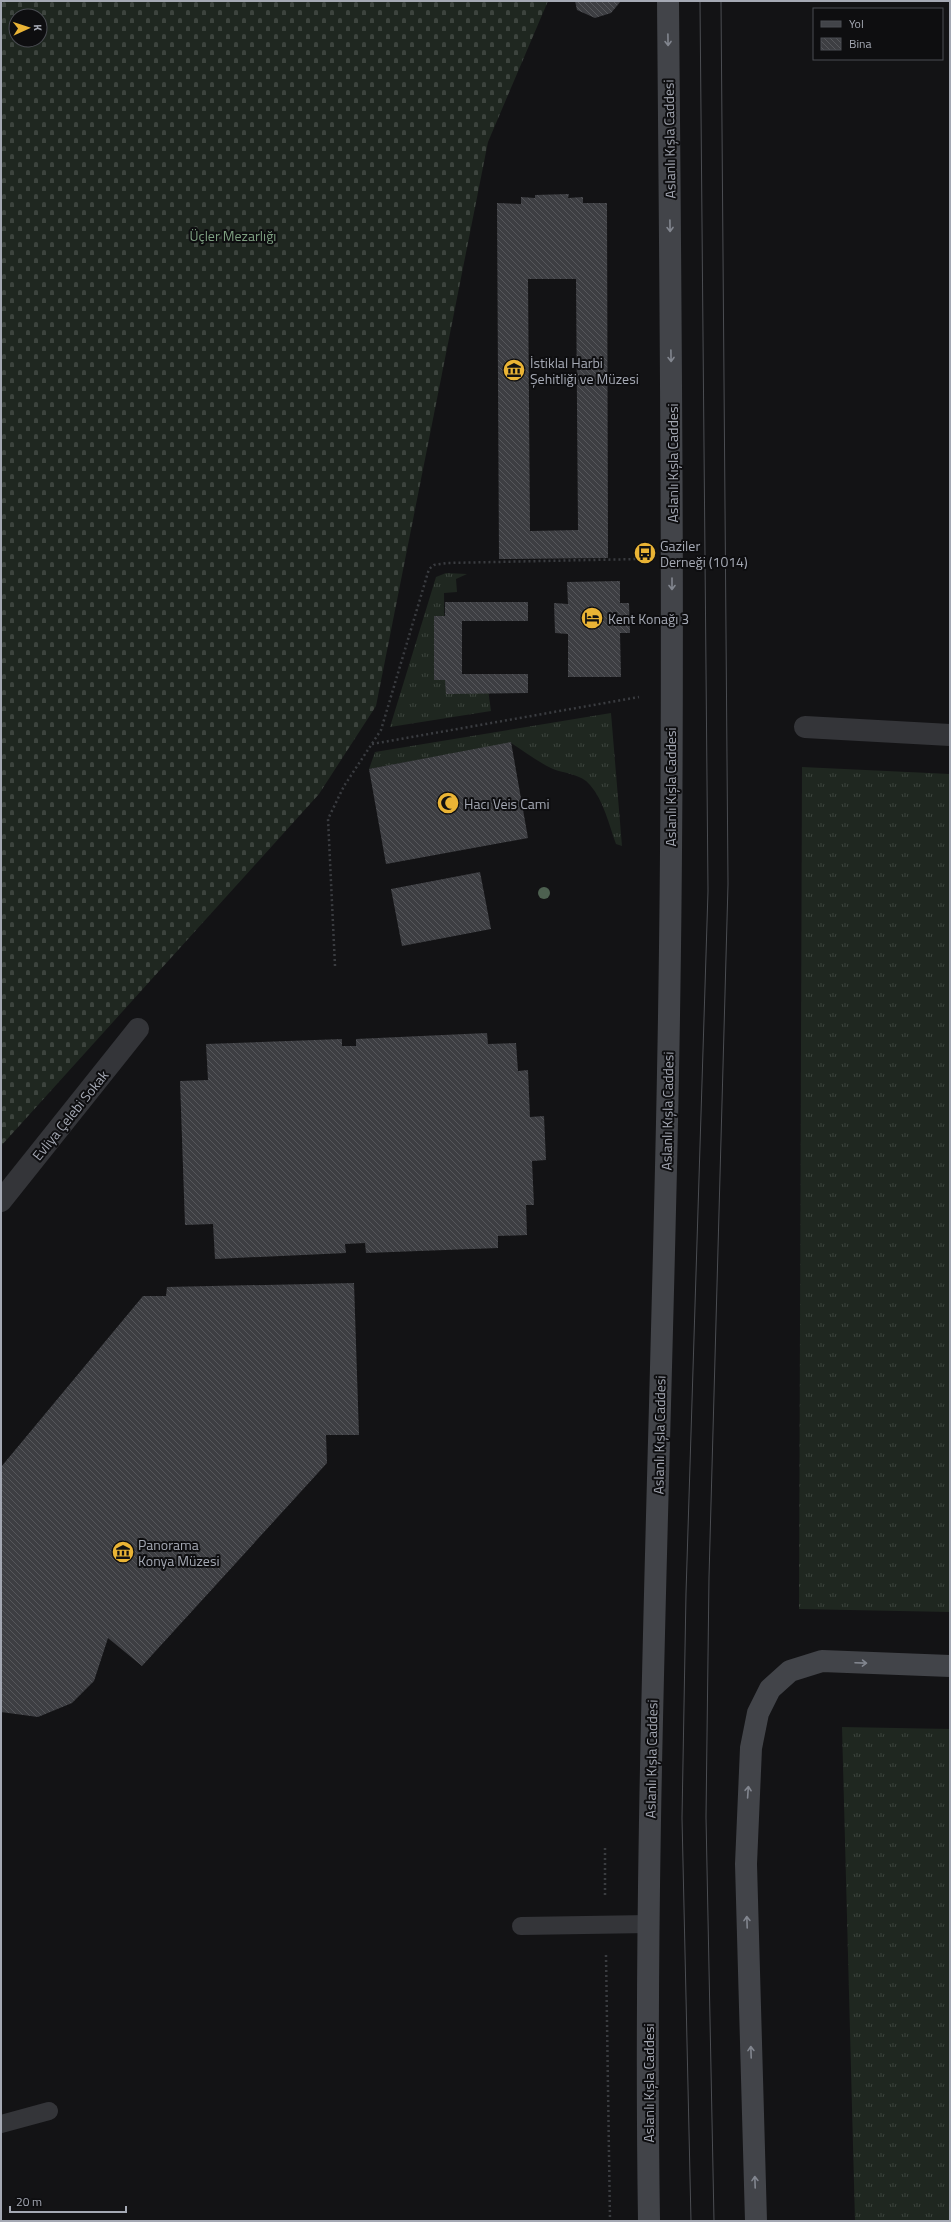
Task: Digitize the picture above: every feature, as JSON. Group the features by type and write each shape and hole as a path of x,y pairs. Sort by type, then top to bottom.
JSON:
{"main road":[{"name":"Aslanlı Kışla Caddesi","path":"649,2221 649,1924 668,1062 673,486 668,1"},
{"path":"756,2221 746,1864 751,1748 758,1713 770,1689 790,1671 822,1662 950,1666"}],"street":[{"path":"805,727 950,735"},
{"name":"Evliya Çelebi Sokak","path":"1,1201 138,1029"}],"lane":[{"path":"521,1926 649,1924"},
{"path":"1,2124 49,2111"}],"path":[{"path":"335,966 328,819 344,786 381,730 429,569 434,565 447,563 645,559"},
{"path":"372,744 646,696"},
{"path":"605,1848 610,2221"}],"green space":[{"name":"Üçler Mezarlığı","path":"1,1 548,1 488,142 376,706 319,794 1,1146"},
{"path":"446,573 467,574 456,579 457,592 444,593 445,664 457,683 487,682 491,711 390,727 436,577"},
{"path":"611,713 622,846 616,844 603,806 595,791 586,781 578,776 558,771 547,766 511,743 369,769 375,752"},
{"path":"802,767 950,774 950,1612 799,1609"},
{"path":"842,1727 950,1729 950,2221 855,2221"}],"building":[{"path":"575,1 621,1 611,13 595,18 577,10"},
{"name":"İstiklal Harbi Şehitliği ve Müzesi","path":"569,194 568,198 583,197 583,203 607,203 608,558 499,559 497,203 521,204 521,197 535,198 535,195","holes":["528,279 576,279 578,530 530,531"]},
{"name":"Kent Konağı 3","path":"620,581 620,603 629,603 630,633 620,633 621,677 568,677 568,634 555,633 554,603 568,604 567,582"},
{"path":"445,602 528,602 528,621 462,621 462,674 528,674 528,693 446,694 445,680 434,680 434,616 445,616"},
{"name":"Hacı Veis Cami","path":"511,742 528,838 386,864 369,769"},
{"path":"480,872 491,929 402,946 391,889"},
{"path":"487,1033 488,1044 516,1043 518,1071 528,1070 530,1117 544,1116 546,1160 532,1161 534,1205 526,1205 527,1235 498,1236 498,1248 366,1253 365,1243 345,1244 346,1253 215,1259 213,1224 185,1225 180,1081 208,1080 206,1044 342,1039 342,1046 356,1046 356,1039"},
{"name":"Panorama Konya Müzesi","path":"354,1283 359,1435 326,1435 327,1463 142,1666 108,1638 94,1681 72,1703 38,1717 1,1712 1,1467 143,1296 166,1296 167,1287"}],"tram line":[{"path":"691,2221 682,1818 686,1593 708,891 700,1"},
{"path":"714,2221 706,1817 709,1577 728,884 721,1"}],"place":[{"name":"İstiklal Harbi Şehitliği ve Müzesi","path":"514,370"},
{"name":"Gaziler Derneği (1014)","path":"645,553"},
{"name":"Kent Konağı 3","path":"592,618"},
{"name":"Hacı Veis Cami","path":"448,803"},
{"name":"Panorama Konya Müzesi","path":"123,1552"}]}
